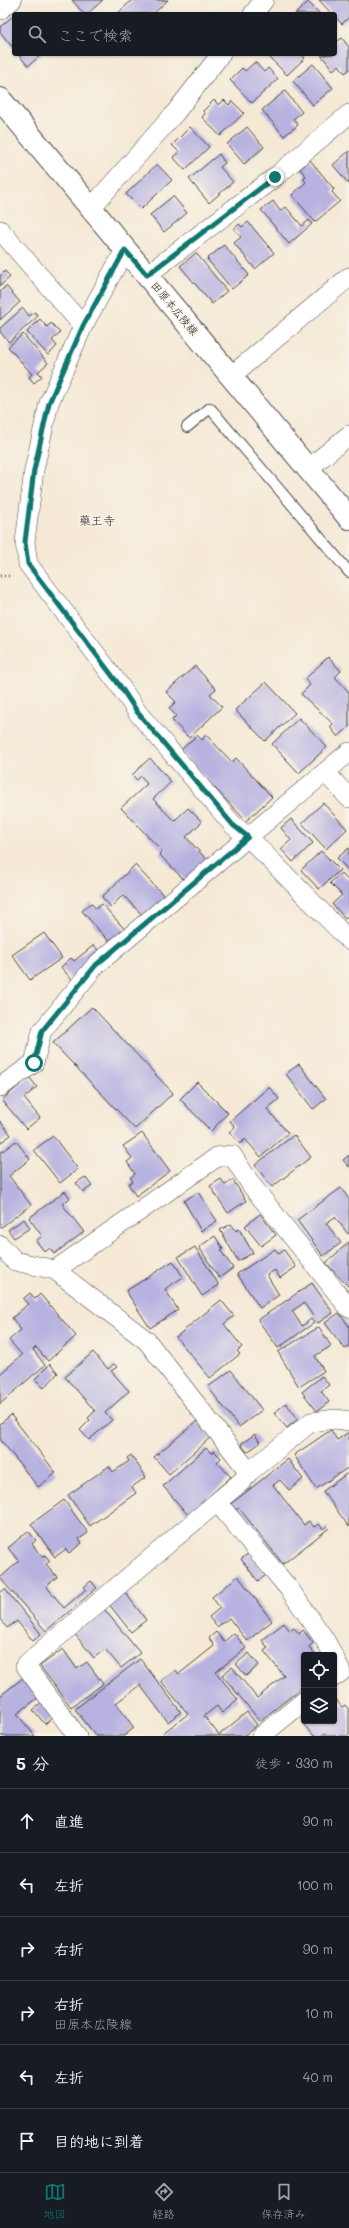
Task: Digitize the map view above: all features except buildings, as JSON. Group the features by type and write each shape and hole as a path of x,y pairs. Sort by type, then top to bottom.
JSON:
{"main road":[{"name":"田原本広陵線","path":"0,99 349,518"}],"street":[{"path":"0,10 12,0"},
{"path":"255,12 264,0"},
{"path":"91,208 175,113 219,56"},
{"path":"147,275 275,177 349,114"},
{"path":"0,230 83,326"},
{"path":"125,250 83,326 49,403 34,470 25,542 28,564 120,686 138,713 233,825 248,837 349,940"},
{"path":"230,376 349,277"},
{"path":"308,469 349,435"},
{"path":"0,1087 34,1063 42,1031 96,965 349,752"},
{"path":"325,772 349,798"},
{"path":"55,1270 217,1157 232,1155 252,1186 348,1304"},
{"path":"0,1245 15,1261 55,1270 147,1341 249,1472"},
{"path":"77,1736 25,1665 242,1481 249,1472 311,1422 336,1419 349,1421"},
{"path":"217,1502 290,1590 325,1640 331,1652"},
{"path":"337,1663 342,1672 337,1676"},
{"path":"261,1736 301,1703"}],"lane":[{"path":"187,426 210,408 349,572"}],"district":[{"name":"藥王寺","path":"97,520"}],"route":[{"path":"34,1063 42,1031 96,965 248,837 233,825 138,713 120,686 28,564 25,542 34,470 49,403 83,326 125,250 147,275 275,177"}]}
